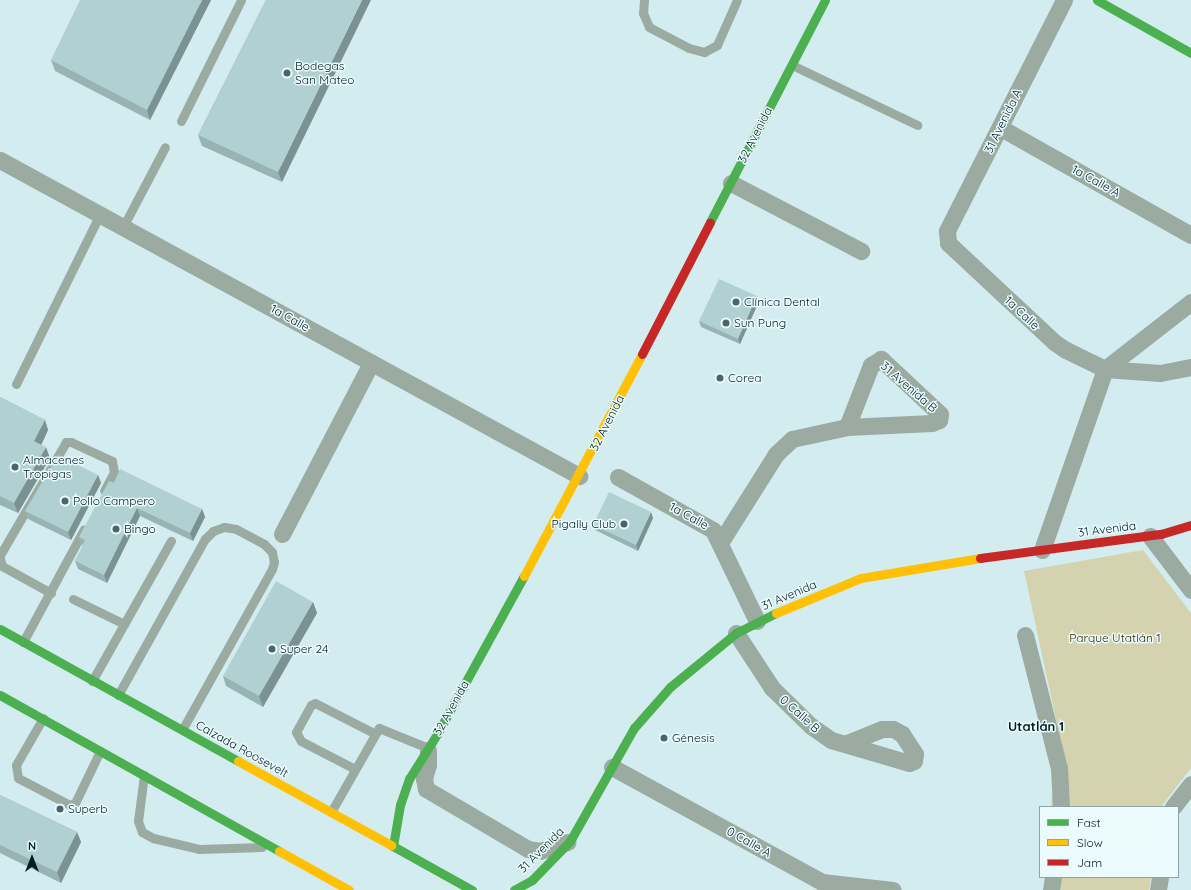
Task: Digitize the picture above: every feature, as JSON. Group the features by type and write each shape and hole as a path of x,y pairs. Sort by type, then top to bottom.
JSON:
{"main road":[{"name":"32 Avenida","path":"393,846 402,798 409,779 428,748 579,476 825,0"},
{"path":"1097,0 1191,53"},
{"name":"31 Avenida","path":"514,890 532,880 570,841 634,728 670,687 736,633 757,621 861,578 1042,550 1150,536 1191,525"},
{"name":"Calzada Roosevelt","path":"0,629 472,890"},
{"path":"0,695 272,847 339,888"}],"street":[{"name":"31 Avenida A","path":"948,243 947,231 1001,128 1052,20 1064,0"},
{"name":"1a Calle A","path":"1001,128 1191,235"},
{"name":"1a Calle","path":"0,160 579,476"},
{"path":"731,183 861,252"},
{"name":"1a Calle","path":"948,243 1054,342 1105,370"},
{"path":"1042,550 1105,370 1191,302"},
{"name":"31 Avenida B","path":"720,544 783,445 792,439 846,427 932,424 939,420 940,414 881,359 871,365 846,427"},
{"path":"282,534 371,363"},
{"path":"1105,370 1160,373 1191,367"},
{"name":"1a Calle","path":"618,477 713,530 757,621"},
{"path":"1150,536 1191,590"},
{"name":"0 Calle B","path":"736,633 772,688 802,718 831,740 846,743 908,763 914,761 915,754 902,734 893,728 882,729 846,743"},
{"path":"1025,635 1059,768 1061,806"},
{"path":"428,748 428,765 424,778 426,789 528,849 540,851 570,841"},
{"name":"0 Calle A","path":"612,767 822,882 893,890"},
{"path":"1174,806 1191,784"},
{"path":"1051,890 1053,878"},
{"path":"1158,890 1160,878"}],"lane":[{"path":"181,121 241,0"},
{"path":"644,0 642,13 649,27 689,48 704,52 717,45 737,0"},
{"path":"792,65 917,126"},
{"path":"123,227 165,147"},
{"path":"16,384 100,214"},
{"path":"51,593 0,562 66,442 71,442 112,461 114,472 100,499"},
{"path":"23,642 90,519"},
{"path":"118,695 204,539 213,531 224,527 242,532 264,544 272,552 274,562 272,569 182,730"},
{"path":"92,681 171,542"},
{"path":"73,600 124,624"},
{"path":"355,769 301,741 296,732 311,705 316,703 374,733"},
{"path":"43,718 16,765 18,778 70,805 75,803 100,751"},
{"path":"331,812 374,733 380,728 388,729 428,748"},
{"path":"144,775 138,821 142,832 153,838 199,848 272,847"}],"green space":[{"name":"Parque Utatlán 1","path":"1143,550 1191,613 1191,768 1162,806 1051,806 1057,724 1024,571"},
{"path":"1045,878 1151,878 1149,890 1044,890"}],"building":[{"path":"80,0 202,0 147,110 51,60"},
{"name":"Bodegas San Mateo","path":"266,0 362,0 278,172 198,135"},
{"path":"719,279 757,296 738,339 699,321"},
{"name":"Almacenes Tropigas","path":"0,397 45,420 34,441 46,447 14,503 0,496"},
{"name":"Pollo Campero","path":"58,455 98,475 68,532 25,511"},
{"name":"Bingo","path":"120,469 202,509 190,533 137,508 104,575 75,561 85,540 79,537 109,481 114,483"},
{"name":"Pigally Club","path":"609,492 651,512 636,545 593,525"},
{"name":"Super 24","path":"276,581 313,602 259,696 223,676"},
{"path":"0,795 77,832 57,872 0,845"}],"traffic: fast":[{"path":"710,222 825,0"},
{"path":"1097,0 1191,53"},
{"path":"393,846 400,805 409,779 437,734 524,576"},
{"path":"514,890 532,880 570,841 634,728 670,687 736,633 776,613"},
{"path":"0,629 238,761"},
{"path":"0,695 279,851"},
{"path":"391,845 472,890"}],"traffic: slow":[{"path":"524,576 642,354"},
{"path":"776,613 861,578 980,558"},
{"path":"238,761 391,845"},
{"path":"279,851 349,890"}],"traffic: jam":[{"path":"642,354 710,222"},
{"path":"980,558 1161,534 1191,525"}],"place":[{"name":"Bodegas San Mateo","path":"287,73"},
{"name":"Clínica Dental","path":"736,302"},
{"name":"Sun Pung","path":"726,323"},
{"name":"Corea","path":"720,378"},
{"name":"Almacenes Tropigas","path":"15,467"},
{"name":"Pollo Campero","path":"65,501"},
{"name":"Pigally Club","path":"624,524"},
{"name":"Bingo","path":"116,529"},
{"name":"Super 24","path":"272,649"},
{"name":"Génesis","path":"664,738"},
{"name":"Superb","path":"60,809"}],"district":[{"name":"Utatlán 1","path":"1036,726"}]}
